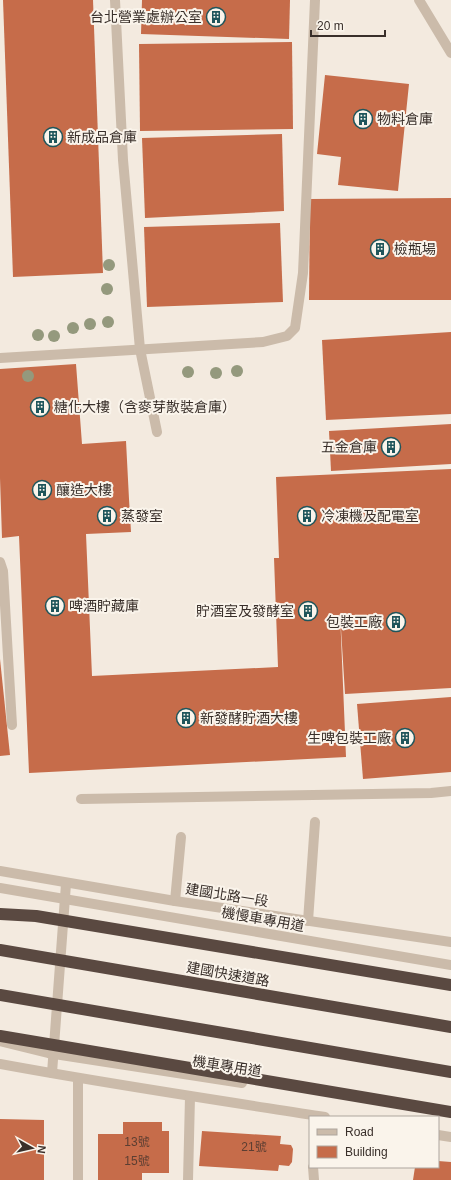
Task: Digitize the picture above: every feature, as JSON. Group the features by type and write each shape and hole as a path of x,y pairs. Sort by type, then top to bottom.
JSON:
{"highway":[{"path":"0,914 36,916 451,985"},
{"name":"建國快速道路","path":"0,950 451,1027"},
{"path":"0,995 451,1072"},
{"path":"0,1036 451,1112"}],"street":[{"path":"115,0 123,160 140,349 157,432"},
{"path":"0,358 262,342 288,336 295,328 302,273 315,0"},
{"path":"419,0 451,53"},
{"path":"0,562 3,571 12,725"},
{"path":"82,799 423,793 451,791"},
{"path":"308,921 315,822"},
{"path":"175,901 181,837"},
{"name":"建國北路一段","path":"0,871 66,884 451,942"},
{"path":"52,1074 66,884"},
{"name":"機慢車專用道","path":"0,888 451,965"},
{"name":"機車專用道","path":"0,1041 48,1053 451,1117"},
{"path":"0,1064 78,1079 190,1097 278,1108 311,1116"},
{"path":"78,1079 78,1180"},
{"path":"188,1180 190,1097"},
{"path":"439,1135 451,1137"},
{"path":"313,1168 314,1180"}],"building":[{"name":"新成品倉庫","path":"3,0 93,0 103,273 13,277"},
{"name":"台北營業處辦公室","path":"142,0 290,0 289,39 141,34"},
{"path":"292,42 293,129 140,131 139,44"},
{"name":"物料倉庫","path":"325,75 409,84 398,191 338,185 341,157 317,154"},
{"path":"282,134 284,211 145,218 142,138"},
{"name":"檢瓶場","path":"451,198 451,300 309,300 310,199"},
{"path":"280,223 283,302 147,307 144,227"},
{"path":"451,332 451,414 326,420 322,340"},
{"path":"76,364 82,444 126,441 131,532 86,534 92,676 278,667 274,558 279,558 276,477 451,469 451,688 345,694 340,613 346,757 29,773 19,536 2,538 0,478 0,369"},
{"name":"五金倉庫","path":"451,424 451,464 331,471 329,431"},
{"path":"0,659 10,755 0,756"},
{"name":"生啤包裝工廠","path":"451,697 451,772 363,779 357,704"},
{"path":"0,1119 44,1120 44,1180 0,1180"},
{"path":"123,1122 162,1122 162,1131 169,1131 169,1173 142,1173 142,1180 98,1180 98,1134 123,1134"},
{"path":"202,1131 281,1136 280,1144 291,1145 293,1149 292,1162 289,1166 279,1165 278,1171 199,1166"},
{"path":"439,1161 451,1162 451,1180 413,1180 415,1168 439,1168"}],"place":[{"name":"台北營業處辦公室","path":"216,17"},
{"name":"物料倉庫","path":"363,119"},
{"name":"新成品倉庫","path":"53,137"},
{"name":"檢瓶場","path":"380,249"},
{"name":"糖化大樓（含麥芽散裝倉庫）","path":"40,407"},
{"name":"五金倉庫","path":"391,447"},
{"name":"釀造大樓","path":"42,490"},
{"name":"蒸發室","path":"107,516"},
{"name":"冷凍機及配電室","path":"307,516"},
{"name":"啤酒貯藏庫","path":"55,606"},
{"name":"貯酒室及發酵室","path":"308,611"},
{"name":"包裝工廠","path":"396,622"},
{"name":"新發酵貯酒大樓","path":"186,718"},
{"name":"生啤包裝工廠","path":"405,738"}]}
